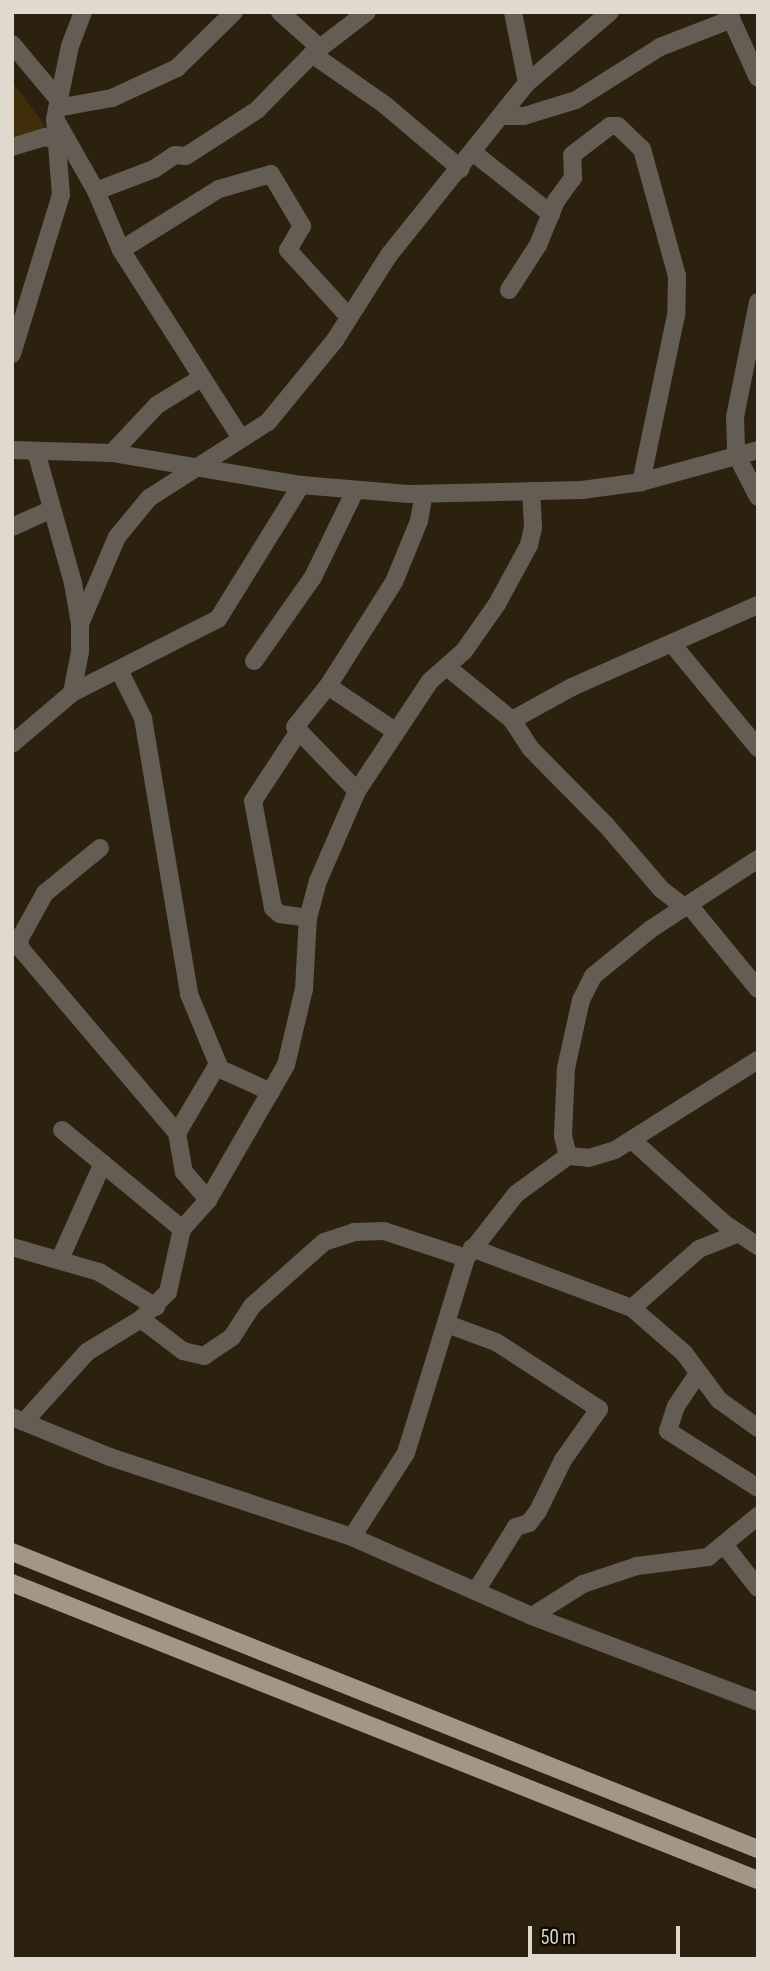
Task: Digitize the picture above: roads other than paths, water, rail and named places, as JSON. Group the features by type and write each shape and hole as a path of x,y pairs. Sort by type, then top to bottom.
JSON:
{"main road":[{"path":"12,1552 758,1849"},
{"path":"12,1583 758,1880"}],"street":[{"path":"12,355 61,195 55,140 57,109 83,12"},
{"path":"57,109 112,98 177,68 234,12"},
{"path":"280,12 316,51 461,169"},
{"path":"96,191 154,169 175,155 186,156 257,110 316,51 367,12"},
{"path":"513,12 527,83"},
{"path":"72,694 80,624 117,537 149,498 193,466 268,422 349,317 389,255 475,153 527,83 603,14"},
{"path":"502,117 524,116 576,100 660,47 730,16 758,78"},
{"path":"12,44 57,109 121,250 240,437"},
{"path":"509,290 538,245 551,214 573,178 570,158 593,138 614,125 639,144 677,276 676,315 641,482"},
{"path":"12,146 45,137 55,140"},
{"path":"475,153 551,214"},
{"path":"121,250 219,189 271,174 302,226 288,250 349,317"},
{"path":"758,302 735,417 736,454 758,497"},
{"path":"112,453 147,414 201,377"},
{"path":"12,450 112,453 301,485 424,494 531,491 641,482 758,450"},
{"path":"36,451 80,624"},
{"path":"12,744 72,694 218,619 301,485"},
{"path":"254,660 313,577 355,491"},
{"path":"531,491 533,527 529,545 484,624 447,667 430,681 357,791 318,881 308,918 304,989 295,1015 293,1044 271,1092 208,1200 182,1229 174,1275 156,1307 141,1320 88,1352 18,1420 110,1457 352,1537 533,1616 758,1702"},
{"path":"357,791 297,734 295,727 328,686 407,556 424,494"},
{"path":"12,527 50,510"},
{"path":"512,720 572,687 673,645 758,605"},
{"path":"673,645 758,748"},
{"path":"447,667 512,720 530,748 606,825 661,889 687,906 758,989"},
{"path":"119,670 144,718 151,747 189,993 218,1068 271,1092"},
{"path":"328,686 395,731"},
{"path":"297,734 253,801 273,908 280,914 308,918"},
{"path":"100,848 46,893 20,933 22,949 177,1133 184,1172 208,1200"},
{"path":"568,1156 562,1109 581,1000 593,976 687,906 758,859"},
{"path":"352,1537 407,1453 469,1253 516,1194 568,1156 601,1156 632,1140 758,1060"},
{"path":"177,1133 191,1104 218,1068"},
{"path":"62,1130 182,1229"},
{"path":"632,1140 739,1233 758,1246"},
{"path":"60,1259 103,1163"},
{"path":"141,1320 183,1351 204,1356 232,1337 253,1306 324,1242 354,1231 384,1231 469,1253 632,1308 675,1343 697,1375 719,1400 758,1428"},
{"path":"632,1308 699,1249 739,1233"},
{"path":"12,1248 60,1259 99,1272 156,1307"},
{"path":"447,1324 496,1342 599,1409 563,1460 538,1511 529,1523 516,1527 476,1591"},
{"path":"697,1375 676,1406 668,1431 758,1489"},
{"path":"533,1616 583,1584 637,1566 708,1557 758,1516"},
{"path":"724,1546 758,1588"}]}
